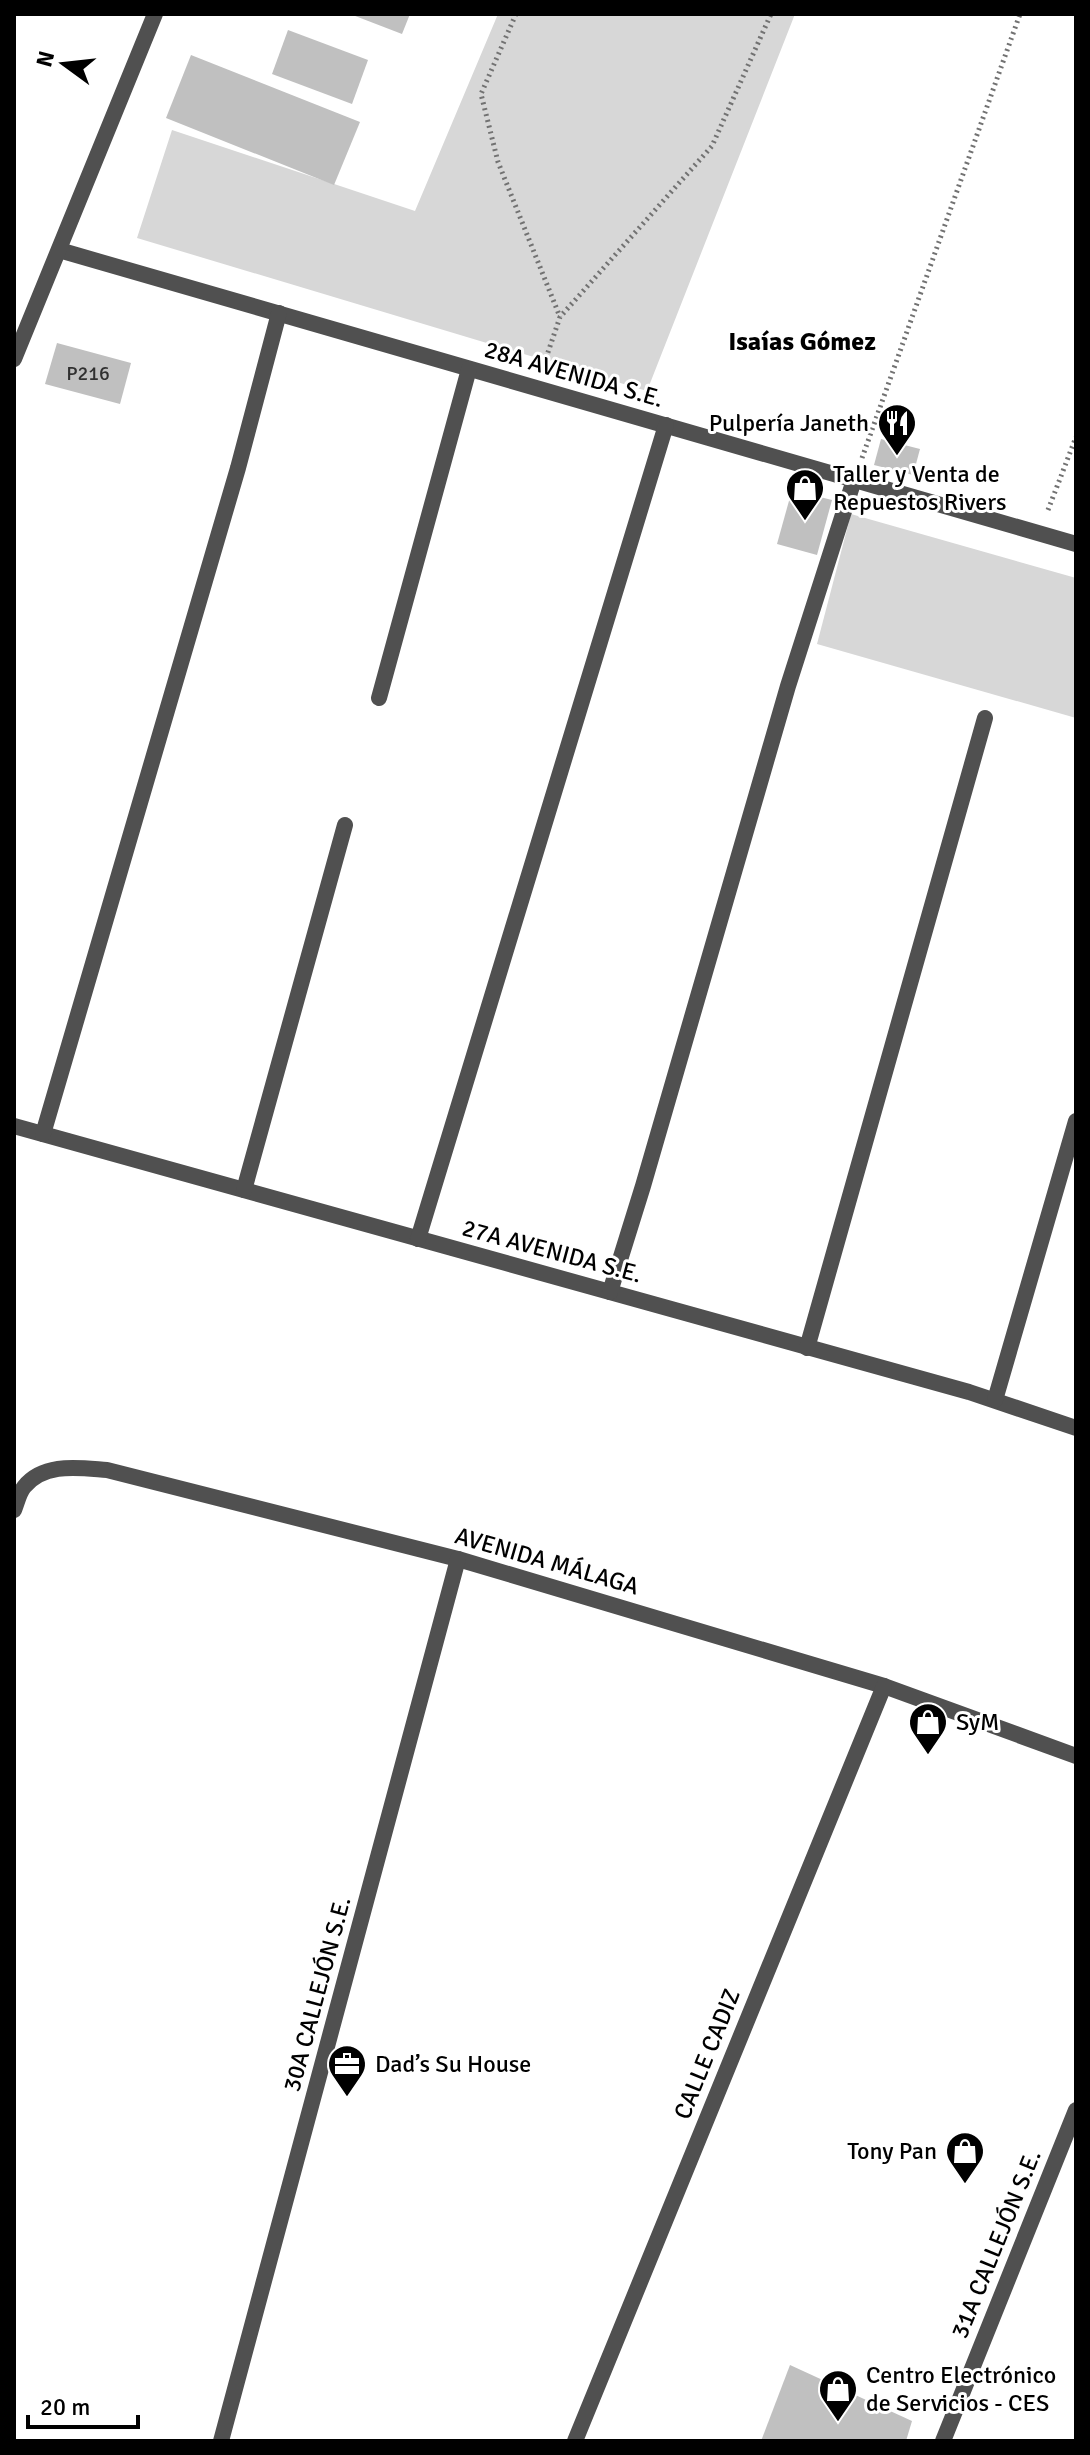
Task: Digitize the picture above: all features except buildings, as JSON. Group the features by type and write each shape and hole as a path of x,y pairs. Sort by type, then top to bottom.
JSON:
{"street":[{"path":"14,359 155,14"},
{"name":"28A AVENIDA S.E.","path":"59,250 1076,544"},
{"path":"43,1134 238,468 279,313"},
{"path":"379,698 469,369"},
{"path":"418,1239 666,425"},
{"path":"610,1292 648,1172 788,686 854,480"},
{"path":"807,1348 985,718"},
{"path":"244,1190 345,825"},
{"path":"995,1400 1076,1121"},
{"name":"27A AVENIDA S.E.","path":"14,1126 995,1400 1076,1428"},
{"name":"AVENIDA MÁLAGA","path":"14,1510 23,1488 44,1470 107,1470 458,1559 884,1686 1076,1756"},
{"name":"30A CALLEJÓN S.E.","path":"221,2441 458,1559"},
{"name":"CALLE CADIZ","path":"575,2441 884,1686"},
{"name":"31A CALLEJÓN S.E.","path":"943,2441 1076,2110"}],"path":[{"path":"516,14 481,94 498,162 560,317"},
{"path":"535,388 560,317 712,146 771,14"},
{"path":"854,480 1020,14"},
{"path":"1039,533 1076,437"}],"shaded area":[{"path":"498,14 795,14 647,391 137,238 172,130 415,211"},
{"path":"851,514 1076,578 1076,718 817,644"}],"place":[{"name":"Pulpería Janeth","path":"897,457"},
{"name":"Taller y Venta de Repuestos Rivers","path":"805,522"},
{"name":"SyM","path":"928,1756"},
{"name":"Dad’s Su House","path":"347,2098"},
{"name":"Tony Pan","path":"965,2185"},
{"name":"Centro Electrónico de Servicios - CES","path":"838,2423"}],"district":[{"name":"Isaías Gómez","path":"802,341"}]}
